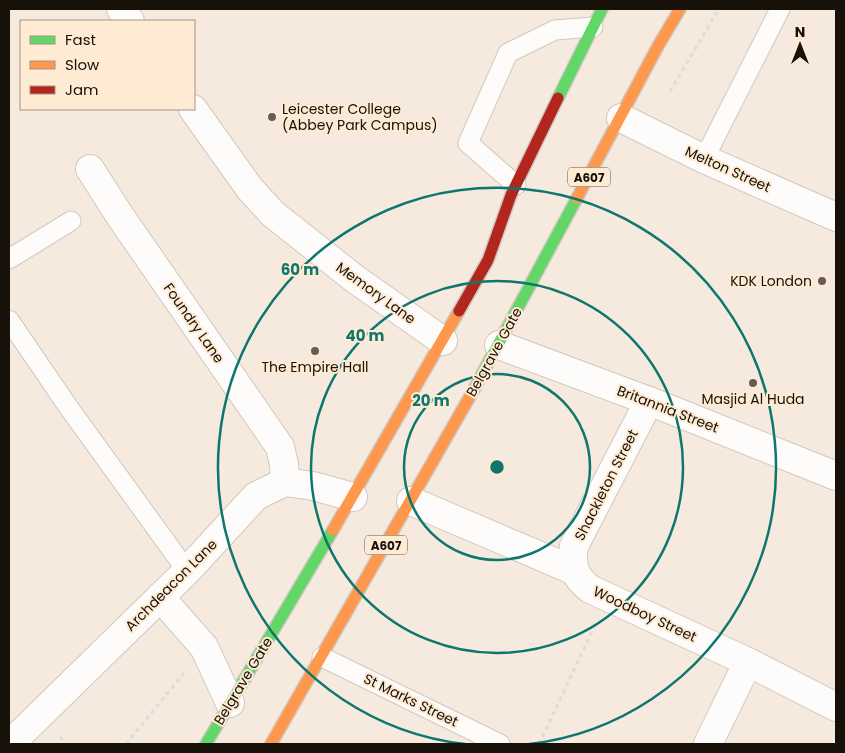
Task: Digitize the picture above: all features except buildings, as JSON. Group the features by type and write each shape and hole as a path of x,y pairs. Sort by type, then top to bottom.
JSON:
{"main road":[{"name":"Belgrave Gate","path":"206,744 353,497 488,260 516,185 602,9"},
{"name":"Belgrave Gate","path":"271,744 411,501 498,345 680,9"}],"street":[{"path":"121,9 129,20"},
{"name":"Memory Lane","path":"194,110 250,189 273,214 355,279 442,341"},
{"name":"Melton Street","path":"621,118 704,159 836,217"},
{"name":"Foundry Lane","path":"90,170 280,447 284,464 285,482"},
{"name":"Britannia Street","path":"498,345 649,401 836,476"},
{"name":"Shackleton Street","path":"575,571 572,559 574,546 649,401"},
{"path":"285,482 313,486 353,497"},
{"name":"Archdeacon Lane","path":"10,744 188,571 256,496 285,482"},
{"name":"Woodboy Street","path":"411,501 575,571 579,580 590,589 748,662 836,707"},
{"path":"160,597 204,647 230,703"},
{"path":"708,744 748,662"}],"lane":[{"path":"704,159 780,9"},
{"path":"516,185 468,143 508,53 555,30 593,27"},
{"path":"9,259 71,221"},
{"path":"9,320 68,408 188,571"},
{"name":"St Marks Street","path":"322,657 500,744"}],"path":[{"path":"647,131 719,9"},
{"path":"539,744 596,623 611,598"},
{"path":"126,744 189,665"}],"traffic: fast":[{"path":"558,98 602,9"},
{"path":"473,391 577,198"},
{"path":"206,744 333,530"}],"traffic: slow":[{"path":"577,198 658,46 680,9"},
{"path":"333,530 459,311"},
{"path":"271,744 473,391"}],"traffic: jam":[{"path":"459,311 488,260 511,195 558,98"}],"place":[{"name":"Leicester College (Abbey Park Campus)","path":"272,117"},
{"name":"KDK London","path":"822,281"},
{"name":"The Empire Hall","path":"315,351"},
{"name":"Masjid Al Huda","path":"753,383"}]}
